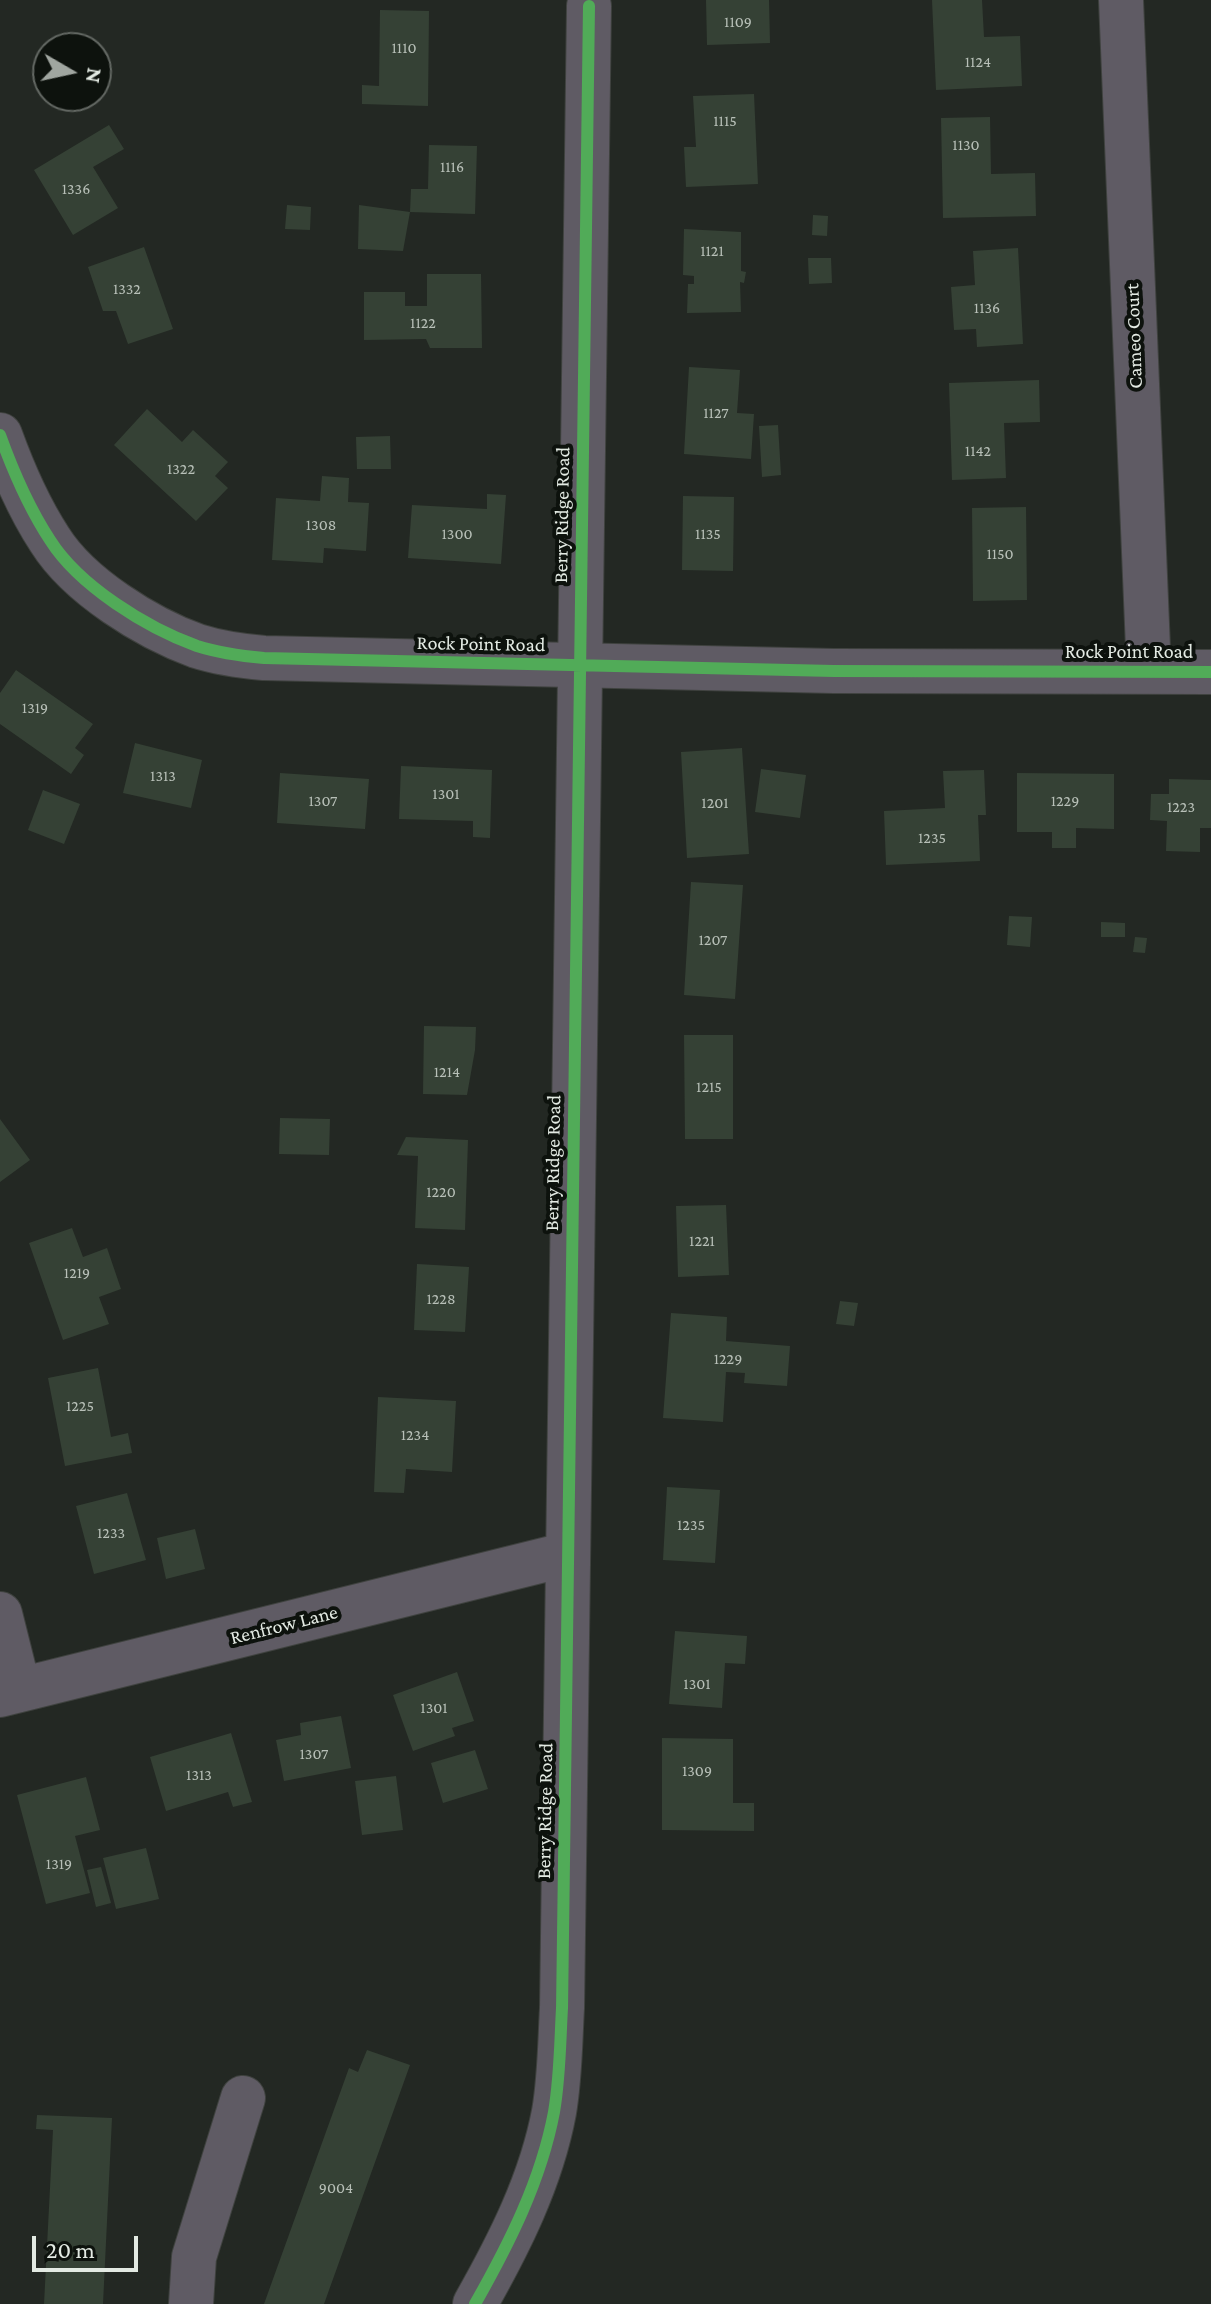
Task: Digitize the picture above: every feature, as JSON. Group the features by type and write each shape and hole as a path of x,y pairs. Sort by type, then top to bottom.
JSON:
{"street":[{"name":"Cameo Court","path":"1121,0 1149,672"},
{"name":"Berry Ridge Road","path":"475,2304 502,2256 534,2186 554,2114 562,2008 589,6"},
{"name":"Rock Point Road","path":"0,435 13,469 50,541 72,567 98,591 161,631 200,647 233,655 834,671 1211,672"},
{"name":"Renfrow Lane","path":"9,1693 568,1554"},
{"path":"0,1614 9,1693"},
{"path":"191,2304 194,2257 243,2098"}],"building":[{"path":"706,0 769,0 770,43 707,45"},
{"path":"932,0 982,0 984,37 1020,36 1022,86 936,90"},
{"path":"380,10 429,11 428,106 362,104 362,85 379,86"},
{"path":"754,94 758,184 686,187 684,147 696,147 693,96"},
{"path":"990,117 991,174 1035,173 1036,216 943,218 941,118"},
{"path":"109,125 124,149 93,167 118,208 73,235 34,170"},
{"path":"429,145 477,146 475,214 410,212 411,189 428,189"},
{"path":"287,205 311,207 310,230 285,229"},
{"path":"359,205 410,212 403,251 358,249"},
{"path":"813,215 828,216 827,236 812,235"},
{"path":"684,229 741,232 741,271 746,272 744,283 740,282 741,312 687,313 688,284 694,284 694,276 683,275"},
{"path":"144,247 173,329 128,344 116,311 103,311 88,267"},
{"path":"1018,248 1023,344 977,347 976,329 954,330 951,287 975,285 973,251"},
{"path":"808,258 831,258 832,283 809,284"},
{"path":"427,274 481,274 482,348 430,348 426,339 364,340 364,292 405,292 405,306 427,306"},
{"path":"689,367 740,370 737,413 754,414 751,459 684,454"},
{"path":"1039,380 1040,422 1004,423 1006,478 952,480 949,383"},
{"path":"147,409 182,442 193,430 228,462 215,476 228,488 196,521 114,445"},
{"path":"778,425 781,475 762,477 759,426"},
{"path":"390,436 391,469 357,469 356,437"},
{"path":"322,476 349,478 348,502 369,503 366,551 324,548 323,563 272,560 276,498 320,501"},
{"path":"487,494 506,495 501,564 408,558 412,505 487,509"},
{"path":"683,496 734,497 733,571 682,570"},
{"path":"1026,507 1027,600 973,601 972,508"},
{"path":"16,670 93,724 75,748 84,755 71,774 0,724 0,693"},
{"path":"135,743 202,760 191,808 123,793"},
{"path":"742,748 749,854 687,858 681,752"},
{"path":"401,766 492,770 490,838 473,837 473,821 399,819"},
{"path":"761,769 806,775 800,818 755,812"},
{"path":"984,770 986,815 978,815 980,861 886,865 884,811 945,808 943,771"},
{"path":"280,773 369,779 365,829 277,823"},
{"path":"1017,773 1114,774 1114,829 1076,828 1076,848 1052,848 1052,832 1017,832"},
{"path":"1169,779 1211,780 1211,828 1200,828 1200,852 1166,851 1167,821 1150,820 1151,794 1169,794"},
{"path":"43,790 80,804 64,844 28,830"},
{"path":"691,882 743,885 735,999 684,995"},
{"path":"1009,916 1032,917 1030,947 1007,945"},
{"path":"1101,922 1125,923 1125,937 1101,937"},
{"path":"1135,937 1147,938 1145,953 1133,952"},
{"path":"424,1026 476,1027 467,1095 423,1094"},
{"path":"684,1035 733,1035 733,1139 685,1139"},
{"path":"280,1118 330,1119 329,1155 279,1154"},
{"path":"0,1119 30,1160 0,1182"},
{"path":"406,1137 468,1140 465,1230 415,1228 418,1156 397,1155"},
{"path":"726,1205 729,1275 678,1277 676,1206"},
{"path":"72,1228 83,1257 107,1248 121,1289 99,1297 109,1324 63,1340 29,1243"},
{"path":"417,1264 469,1267 465,1332 414,1330"},
{"path":"840,1301 858,1303 854,1326 836,1324"},
{"path":"671,1313 727,1317 726,1341 790,1346 787,1386 744,1383 745,1373 726,1372 723,1422 663,1418"},
{"path":"98,1368 111,1437 128,1433 132,1453 65,1466 48,1378"},
{"path":"378,1397 456,1401 452,1472 406,1469 404,1493 374,1492"},
{"path":"667,1487 720,1490 715,1563 663,1560"},
{"path":"127,1493 146,1560 94,1574 76,1506"},
{"path":"195,1529 205,1569 166,1579 157,1538"},
{"path":"675,1631 747,1636 745,1664 725,1663 722,1708 669,1704"},
{"path":"457,1672 474,1721 452,1728 455,1736 413,1751 393,1695"},
{"path":"341,1716 351,1768 284,1781 276,1740 301,1735 300,1723"},
{"path":"231,1733 252,1802 233,1807 228,1792 166,1811 150,1757"},
{"path":"662,1738 733,1739 733,1803 754,1803 754,1831 662,1830"},
{"path":"475,1750 488,1789 443,1803 431,1763"},
{"path":"396,1776 403,1830 362,1835 355,1781"},
{"path":"86,1777 100,1830 75,1836 90,1893 46,1904 17,1795"},
{"path":"146,1848 159,1899 116,1909 103,1858"},
{"path":"101,1867 111,1903 96,1907 87,1870"},
{"path":"367,2050 410,2065 324,2304 264,2304 349,2068 358,2072"},
{"path":"37,2115 112,2118 103,2304 44,2304 53,2130 36,2129"}],"cycle path":[{"path":"475,2304 512,2235 541,2163 558,2086 562,2008 589,6"},
{"path":"0,435 35,515 50,540 78,573 136,617 197,646 222,652 264,658 834,671 1211,672"}]}
